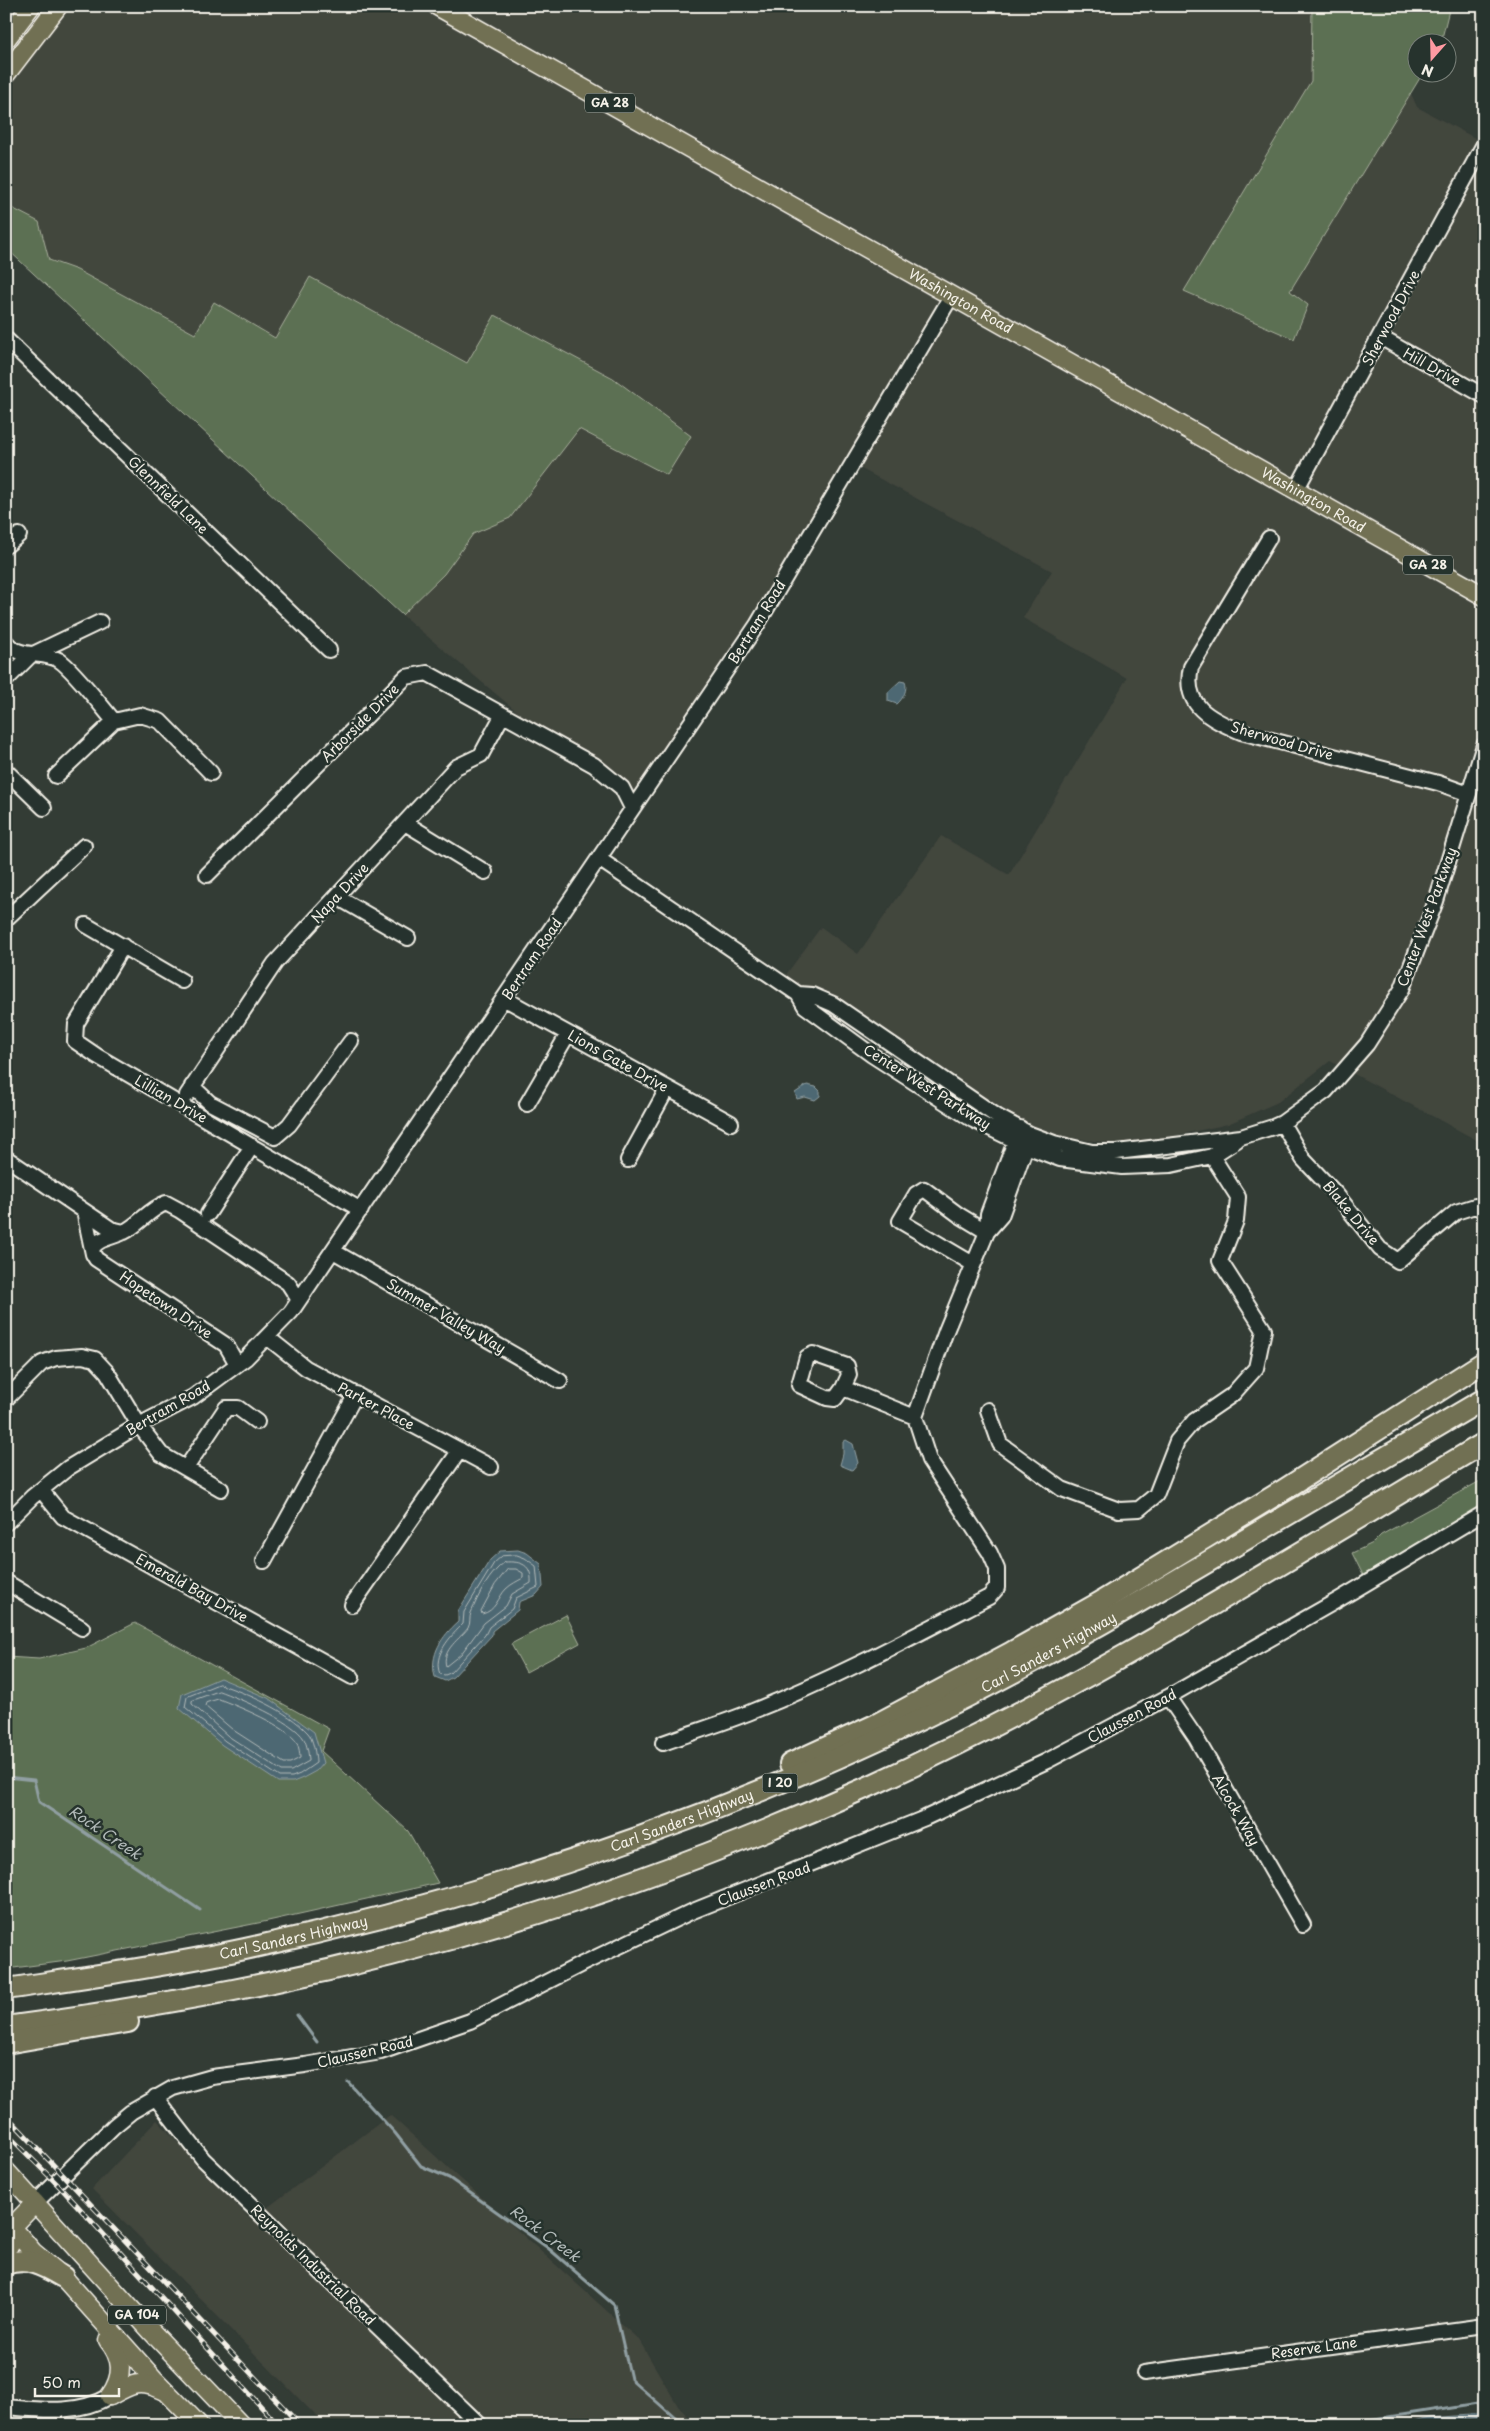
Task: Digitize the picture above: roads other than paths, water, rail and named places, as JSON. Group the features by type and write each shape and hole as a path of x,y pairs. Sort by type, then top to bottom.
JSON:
{"highway":[{"path":"650,1834 734,1788 875,1725 1099,1603 1484,1362"},
{"name":"Carl Sanders Highway","path":"6,1989 184,1961 320,1932 478,1891 650,1834 762,1791 855,1750 1002,1679 1113,1617 1484,1399"},
{"path":"6,2027 173,2002 271,1983 435,1942 557,1906 746,1839 827,1805 990,1728 1087,1677 1484,1443"},
{"path":"6,2043 181,2012 271,1983"},
{"path":"6,2246 11,2242 8,2226"},
{"path":"6,2264 14,2261 38,2259 63,2278"}],"main road":[{"path":"6,39 31,6"},
{"path":"6,74 58,6"},
{"name":"Washington Road","path":"437,6 1484,596"},
{"name":"GA 104","path":"6,2171 151,2331 241,2425"},
{"path":"35,2203 8,2226 118,2352 120,2374 115,2389 110,2396"},
{"name":"GA 104","path":"63,2278 199,2425"},
{"path":"110,2396 138,2383 151,2385 168,2393 177,2416 186,2425"}],"street":[{"name":"Sherwood Drive","path":"1296,490 1484,144"},
{"name":"Bertram Road","path":"6,1523 68,1468 139,1425 194,1397 238,1364 291,1312 757,625 951,297"},
{"name":"Hill Drive","path":"1380,338 1484,396"},
{"name":"Glennfield Lane","path":"6,339 329,650"},
{"path":"6,546 19,534"},
{"name":"Sherwood Drive","path":"1269,538 1191,667 1189,682 1200,710 1213,720 1252,735 1438,783 1469,794"},
{"path":"6,680 31,655 100,622"},
{"path":"6,642 9,646 31,655 45,654 61,661 114,721"},
{"name":"Arborside Drive","path":"206,875 406,677 427,673 594,765 622,788 632,808"},
{"path":"56,776 114,721 140,715 160,721 211,773"},
{"name":"Napa Drive","path":"351,1041 288,1125 275,1137 189,1090 274,963 456,767 481,755 502,716"},
{"name":"Center West Parkway","path":"599,859 798,994 805,1006 872,1055 973,1120 1023,1137 1100,1152 1153,1149 1241,1137 1282,1123 1326,1091 1367,1044 1402,989 1429,923 1484,745"},
{"path":"6,771 44,808"},
{"path":"405,823 485,872"},
{"path":"6,919 84,846"},
{"path":"337,897 408,938"},
{"path":"86,924 182,981"},
{"name":"Lillian Drive","path":"123,946 76,1024 75,1041 105,1061 360,1210"},
{"name":"Center West Parkway","path":"798,994 812,995 833,1004 998,1117 1023,1137 1060,1159 1122,1167 1171,1165 1212,1156 1241,1137"},
{"name":"Lions Gate Drive","path":"505,999 731,1123"},
{"path":"527,1104 568,1034"},
{"path":"628,1160 667,1089"},
{"name":"Blake Drive","path":"1282,1123 1303,1159 1337,1196 1380,1249 1398,1261 1456,1212 1475,1206 1484,1210"},
{"path":"663,1743 753,1711 841,1672 989,1597 997,1588 997,1569 990,1553 929,1460 915,1418 946,1331 987,1232 988,1214 1023,1137"},
{"path":"208,1214 252,1146"},
{"path":"988,1410 1000,1444 1062,1489 1120,1510 1139,1509 1156,1495 1177,1441 1194,1421 1232,1395 1256,1368 1264,1330 1220,1261 1236,1221 1238,1197 1212,1156"},
{"path":"6,1158 111,1229 124,1232"},
{"path":"973,1264 900,1222 916,1194 924,1189 958,1215 987,1232"},
{"path":"93,1248 98,1241 124,1232 134,1226 155,1207 166,1203 288,1284 299,1300"},
{"path":"84,1211 93,1248"},
{"name":"Hopetown Drive","path":"93,1248 96,1259 226,1345 238,1364"},
{"name":"Summer Valley Way","path":"332,1252 560,1381"},
{"name":"Parker Place","path":"267,1337 306,1368 491,1467"},
{"path":"6,1399 42,1362 56,1358 82,1356 95,1360 107,1372 139,1425 161,1454 221,1489"},
{"path":"843,1388 915,1418"},
{"path":"264,1561 356,1394"},
{"path":"186,1468 226,1408 238,1408 256,1422"},
{"path":"352,1605 460,1450"},
{"name":"Emerald Bay Drive","path":"41,1490 63,1517 352,1676"},
{"name":"Claussen Road","path":"35,2203 114,2126 155,2097 173,2088 212,2077 305,2066 380,2052 470,2021 582,1964 693,1911 862,1844 1000,1784 1047,1761 1168,1697 1338,1600 1484,1513"},
{"path":"6,1582 82,1628"},
{"name":"Alcock Way","path":"1168,1697 1196,1738 1303,1925"},
{"name":"Reynolds Industrial Road","path":"155,2097 203,2159 480,2425"},
{"name":"Reserve Lane","path":"1144,2373 1484,2326"},
{"path":"6,2407 68,2410 90,2405 110,2396"}],"water":[{"path":"900,681 905,682 906,685 903,697 897,704 888,701 888,692"},
{"path":"807,1085 816,1087 820,1091 820,1096 815,1100 805,1097 797,1099 795,1093"},
{"path":"846,1440 853,1444 858,1463 852,1470 840,1465 843,1454 843,1442"},
{"path":"518,1550 527,1553 541,1564 543,1587 536,1595 519,1602 518,1610 492,1631 492,1635 453,1677 445,1681 435,1677 434,1661 438,1646 458,1622 458,1611 490,1560 500,1551"},
{"path":"220,1678 268,1698 314,1732 323,1763 316,1771 293,1782 278,1782 222,1745 179,1708 182,1694"},
{"path":"1484,2414 1484,2425 1401,2425 1429,2418"}],"waterway":[{"name":"Rock Creek","path":"6,1777 34,1780 39,1802 200,1910"},
{"name":"Rock Creek","path":"297,2015 317,2042"},
{"name":"Rock Creek","path":"348,2082 395,2133 421,2166 449,2178 548,2248 614,2305 631,2379 675,2418 692,2425"},
{"name":"Rock Creek","path":"1337,2425 1484,2402"}],"railway":[{"path":"6,2115 300,2425"},
{"path":"6,2133 62,2189 278,2425"}]}
